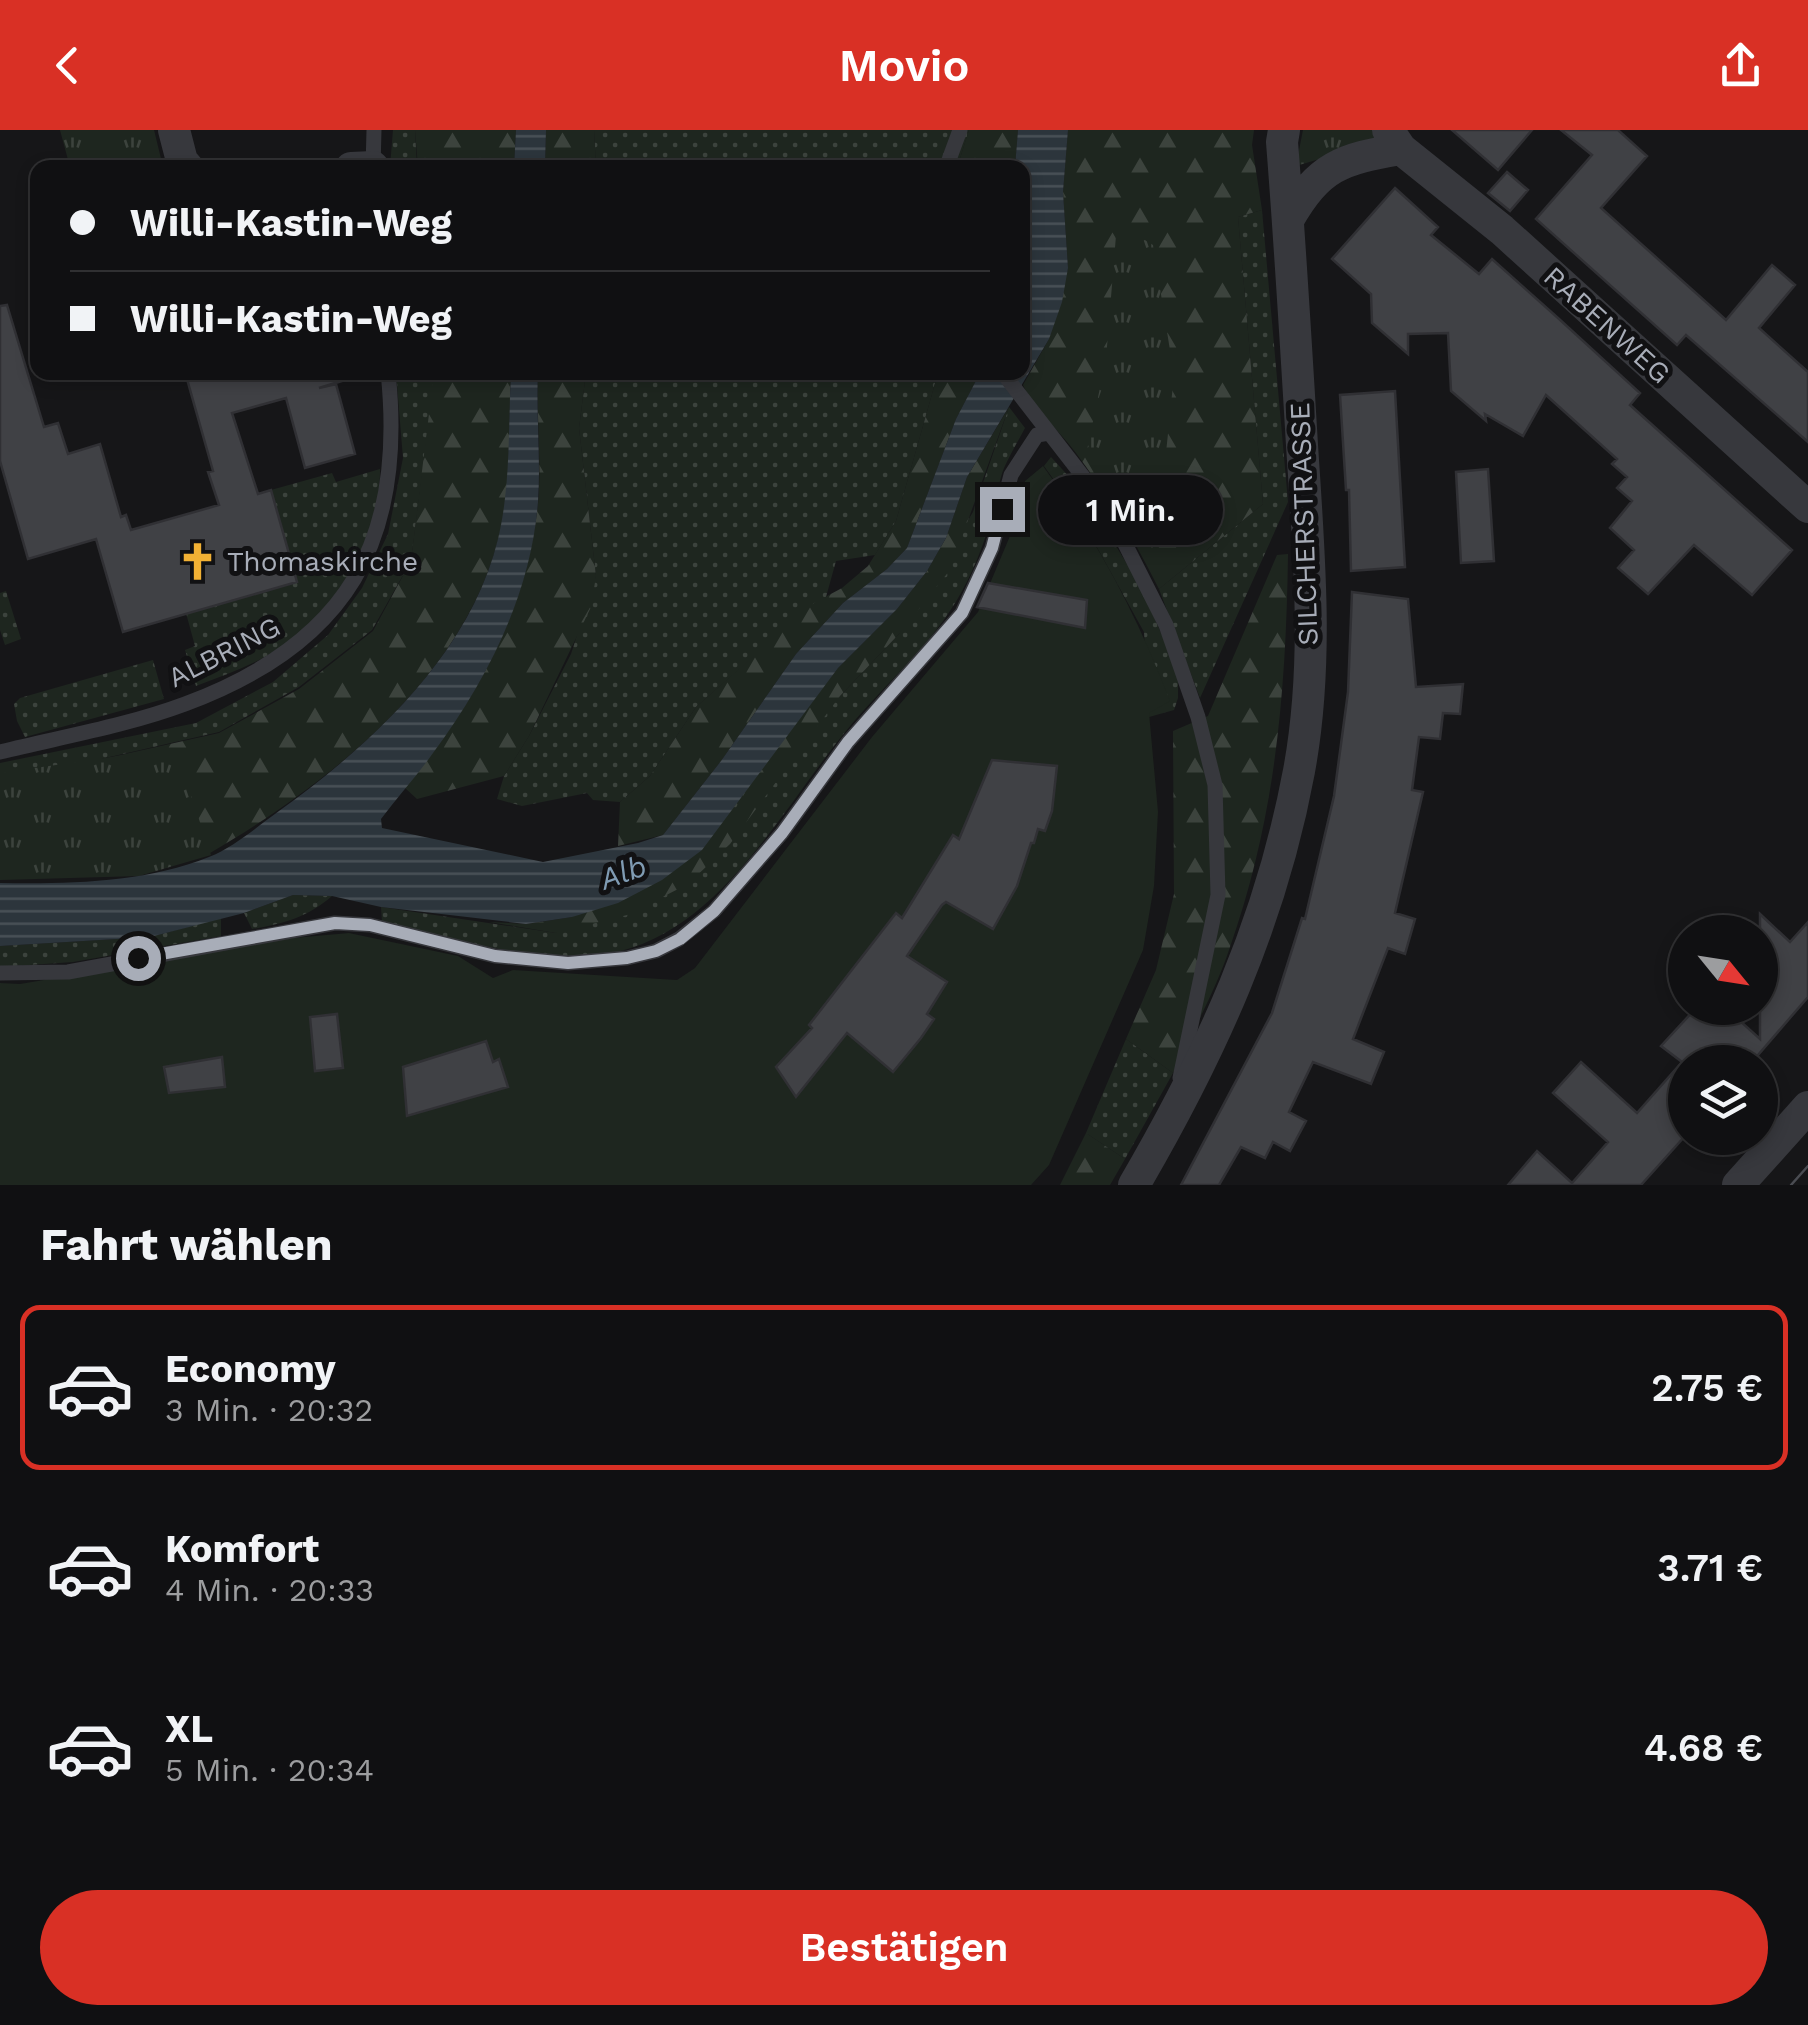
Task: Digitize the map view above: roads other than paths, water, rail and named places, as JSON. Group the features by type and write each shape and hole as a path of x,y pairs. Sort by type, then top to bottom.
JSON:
{"street":[{"path":"174,130 182,160"},
{"name":"SILCHERSTRASSE","path":"1134,1185 1184,1096 1248,960 1286,833 1299,768 1312,598 1284,130"},
{"name":"RABENWEG","path":"1288,220 1305,190 1320,174 1370,154 1395,139 1808,508"},
{"path":"1738,1185 1808,1107"}],"lane":[{"path":"373,160 374,130"},
{"path":"949,160 960,130"},
{"name":"ALBRING","path":"0,752 183,705 268,664 326,618 354,582 376,539 387,498 392,408 389,380"},
{"path":"1008,380 1085,479 1118,530 1166,625 1198,717 1215,785 1218,895 1179,1079 1184,1096"},
{"path":"0,973 68,972 335,923 370,925 524,960 592,963 627,958 668,945 714,911 782,833 848,742 962,613 992,548 1011,475 1037,435 1049,433"}],"water":[{"path":"516,130 546,130 545,160 514,160"},
{"path":"1018,130 1068,130 1063,192 1068,268 1049,339 1030,371 1030,160 1016,160"},
{"name":"Alb","path":"511,380 538,380 538,502 526,570 503,635 471,696 381,819 382,828 543,862 663,835 796,654 843,603 907,548 956,419 976,380 1025,380 967,477 946,538 927,571 897,609 838,668 702,850 662,880 618,903 572,917 526,924 381,907 332,896 293,895 244,913 150,937 0,946 0,883 132,877 184,866 218,853 314,785 382,726 413,693 465,621 498,539 507,477"}],"tram line":[{"path":"1791,1185 1808,1166"}],"place":[{"name":"Thomaskirche","path":"197,561"}]}
